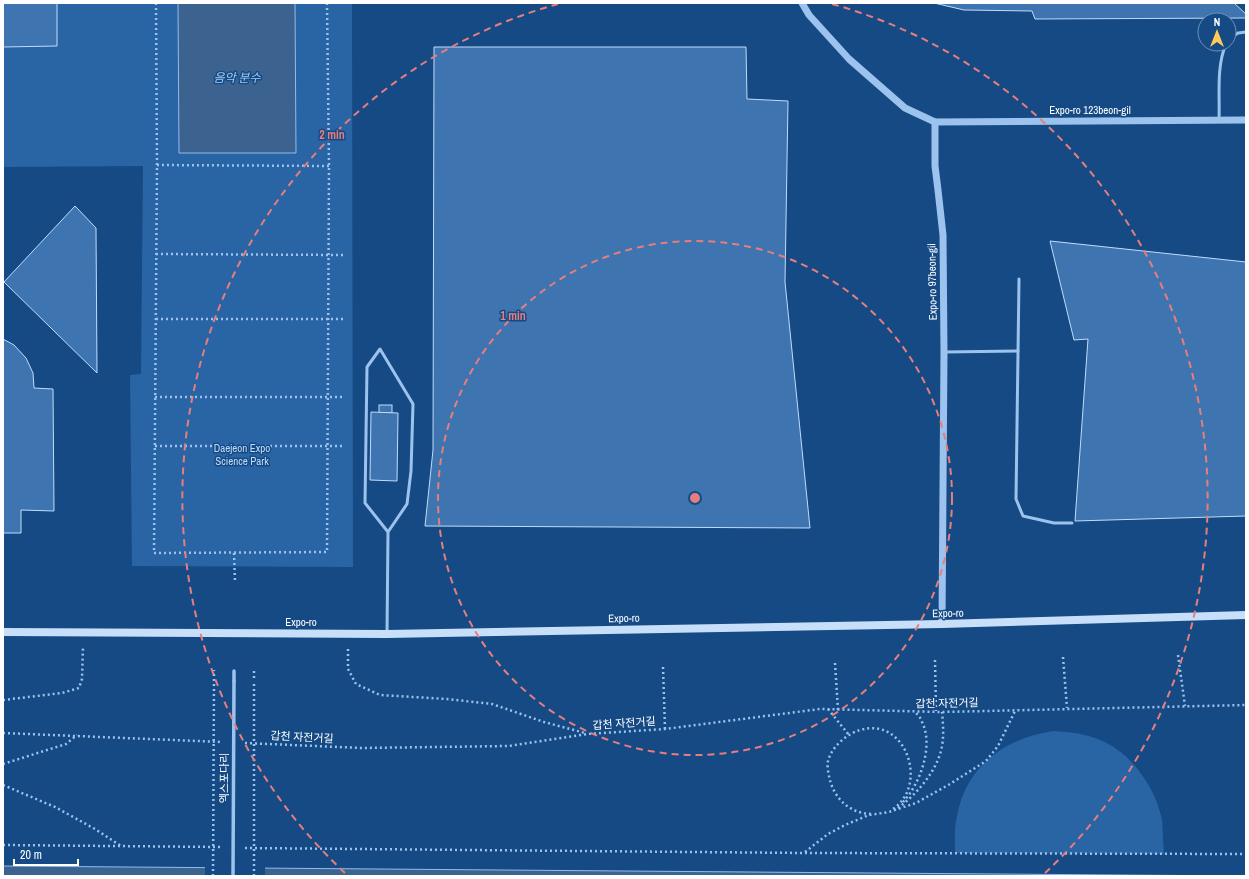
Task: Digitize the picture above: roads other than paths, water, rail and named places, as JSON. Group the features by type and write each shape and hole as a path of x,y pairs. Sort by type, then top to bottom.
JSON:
{"main road":[{"name":"Expo-ro","path":"3,632 387,634 942,624 1246,616"}],"street":[{"path":"802,3 809,15 849,59 905,108 935,122"},
{"name":"Expo-ro 123beon-gil","path":"935,122 1246,120"},
{"name":"Expo-ro 97beon-gil","path":"935,122 935,166 943,236 944,352 942,624"},
{"name":"엑스포다리","path":"233,876 234,671"}],"lane":[{"path":"1219,120 1221,65 1223,52"},
{"path":"1019,279 1016,499 1023,516 1054,523 1072,523"},
{"path":"387,634 388,532 407,504 411,471 413,404 380,349 366,367 365,503 388,532"},
{"path":"944,352 1018,351"}],"water":[{"name":"음악 분수","path":"178,3 295,3 296,153 179,153"},
{"path":"3,866 1246,876 3,876"}],"park label":[{"name":"Daejeon Expo Science Park","path":"242,454"}]}
